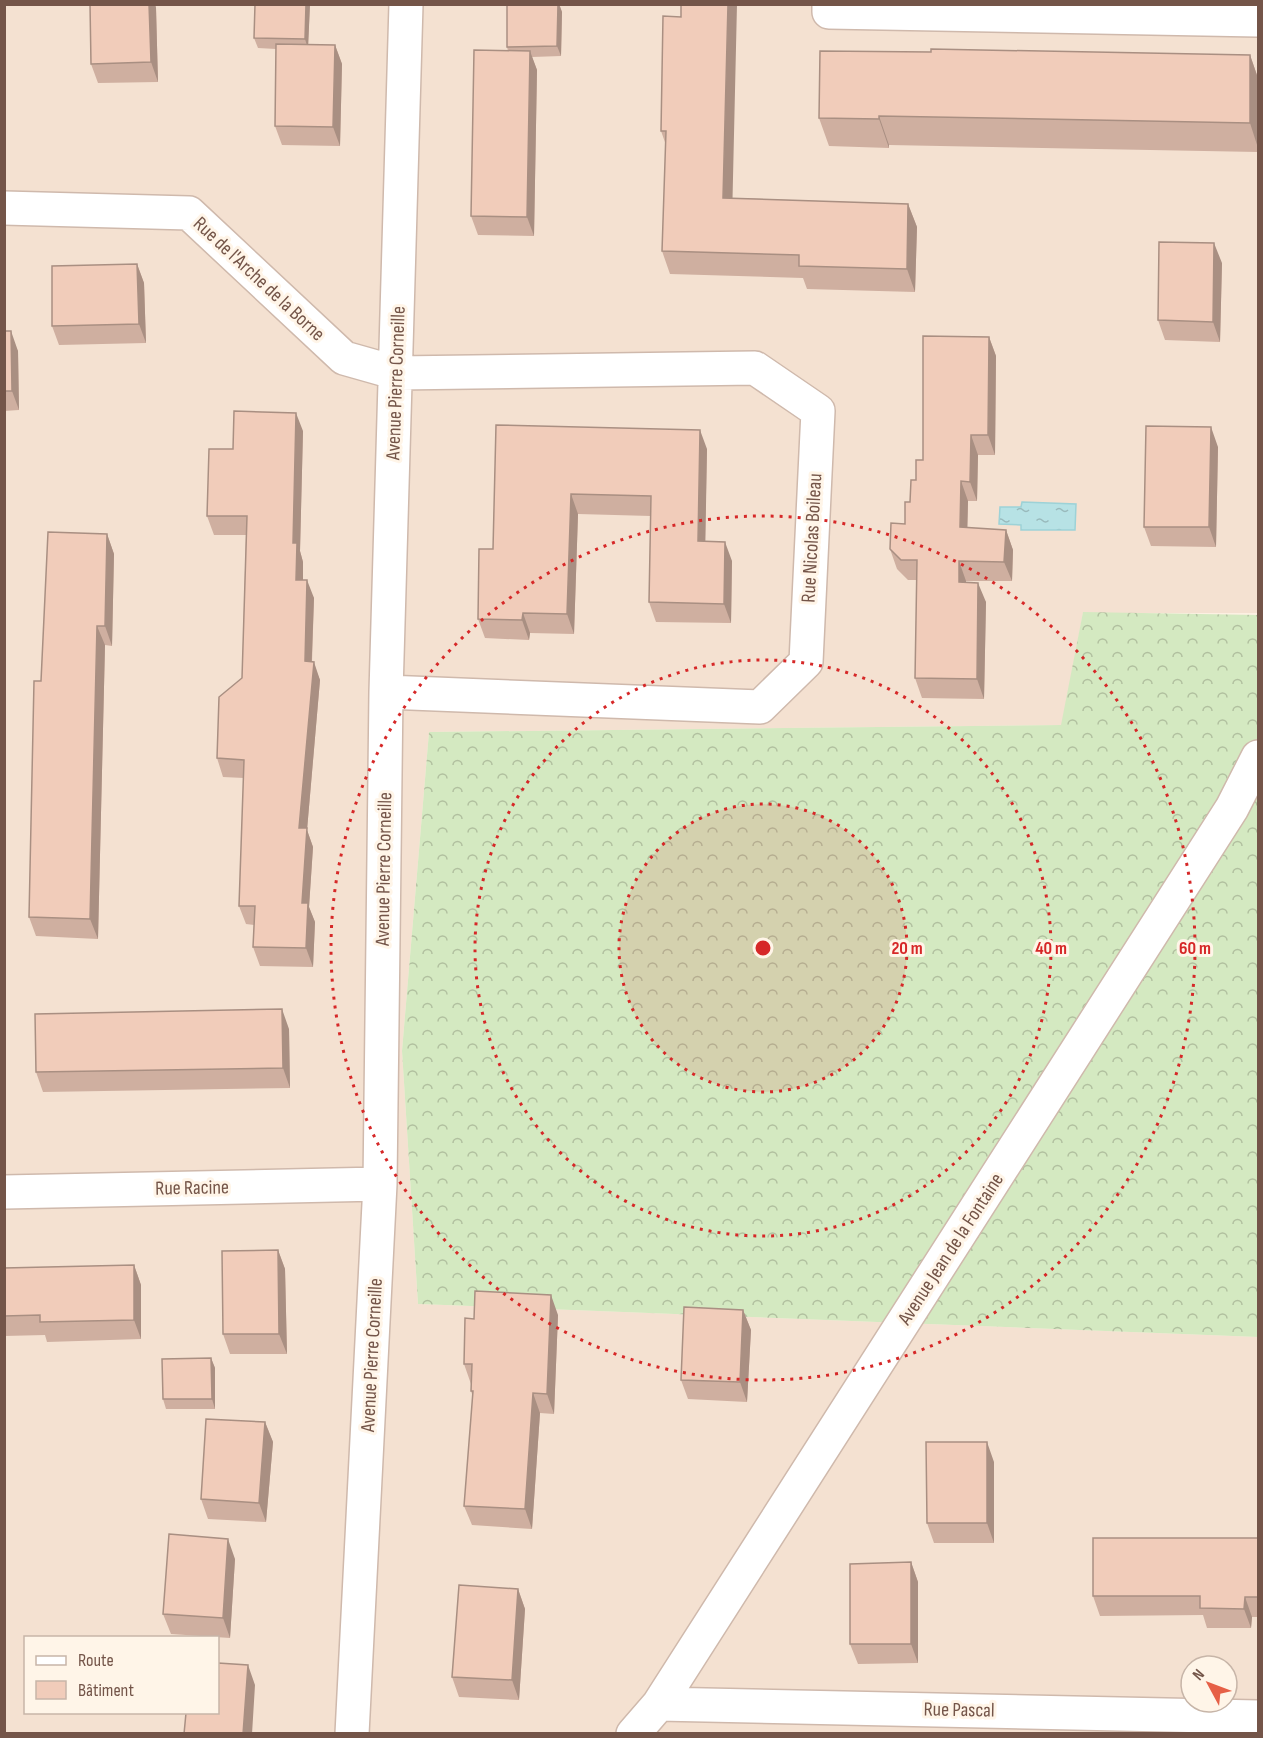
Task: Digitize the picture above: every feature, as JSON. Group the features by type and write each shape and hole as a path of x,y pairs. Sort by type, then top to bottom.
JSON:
{"street":[{"name":"Avenue Pierre Corneille","path":"352,1734 380,1184 386,692 406,4"},
{"path":"829,4 829,12 1258,20"},
{"name":"Rue de l'Arche de la Borne","path":"4,208 189,213 344,358 397,372"},
{"name":"Rue Nicolas Boileau","path":"386,692 760,707 806,662 818,411 755,368 397,372"},
{"name":"Avenue Jean de la Fontaine","path":"633,1734 659,1704 1232,808 1258,757"},
{"name":"Rue Racine","path":"4,1192 380,1184"},
{"name":"Rue Pascal","path":"659,1704 1258,1717"}],"shaded area":[{"path":"5,5 1258,5 1258,613 1083,613 1062,725 429,732 402,1051 418,1304 1258,1337 1258,1733 5,1734"}],"green space":[{"path":"1083,612 1258,615 1258,1337 418,1304 402,1051 429,732 1061,725"}],"water":[{"path":"1022,502 1076,504 1075,530 1021,530 1021,525 999,524 1000,507 1021,507"}],"building":[{"path":"90,4 149,4 151,62 91,64"},
{"path":"255,4 306,4 305,39 254,38"},
{"path":"507,4 558,4 557,46 507,47"},
{"path":"681,4 728,4 723,198 908,204 907,269 799,266 799,255 662,251 666,131 661,131 663,16 681,17"},
{"path":"276,44 335,45 333,127 275,126"},
{"path":"931,49 1250,55 1250,123 879,116 879,119 819,118 820,51 931,52"},
{"path":"474,50 530,51 527,217 471,216"},
{"path":"1159,242 1214,243 1213,322 1158,320"},
{"path":"137,264 139,324 52,326 52,266"},
{"path":"4,331 11,331 12,391 4,391"},
{"path":"923,336 989,337 988,435 971,435 970,482 961,481 960,527 1006,530 1004,562 959,561 959,582 978,583 977,679 915,678 917,560 901,560 890,549 891,523 905,524 905,502 910,502 911,480 916,480 916,460 923,460"},
{"path":"234,411 296,413 293,543 297,543 296,580 307,580 305,661 314,662 299,828 307,828 302,903 308,903 306,948 253,947 255,906 239,906 244,760 217,758 219,697 242,678 247,516 207,516 209,449 233,449"},
{"path":"496,425 700,430 698,541 725,542 724,604 649,602 651,496 571,494 567,614 523,613 522,620 478,619 479,549 493,549"},
{"path":"1146,426 1211,427 1209,527 1144,527"},
{"path":"48,532 107,534 105,626 97,626 90,919 29,917 34,681 41,681"},
{"path":"282,1009 283,1068 36,1072 35,1014"},
{"path":"278,1250 279,1334 223,1334 222,1251"},
{"path":"134,1265 134,1320 40,1322 40,1315 4,1316 4,1268"},
{"path":"475,1291 551,1295 547,1394 533,1393 525,1509 464,1506 473,1391 471,1391 472,1364 464,1364 465,1318 474,1319"},
{"path":"684,1307 743,1310 740,1382 681,1380"},
{"path":"211,1358 212,1399 163,1399 162,1359"},
{"path":"206,1419 265,1422 259,1503 201,1499"},
{"path":"926,1442 987,1442 987,1523 927,1523"},
{"path":"169,1534 228,1539 223,1618 163,1614"},
{"path":"1093,1538 1258,1538 1258,1597 1245,1597 1244,1609 1200,1608 1200,1596 1093,1596"},
{"path":"911,1562 911,1644 850,1644 850,1564"},
{"path":"459,1585 518,1589 512,1680 452,1677"},
{"path":"219,1663 248,1665 243,1734 184,1734 186,1714 219,1714"}]}
